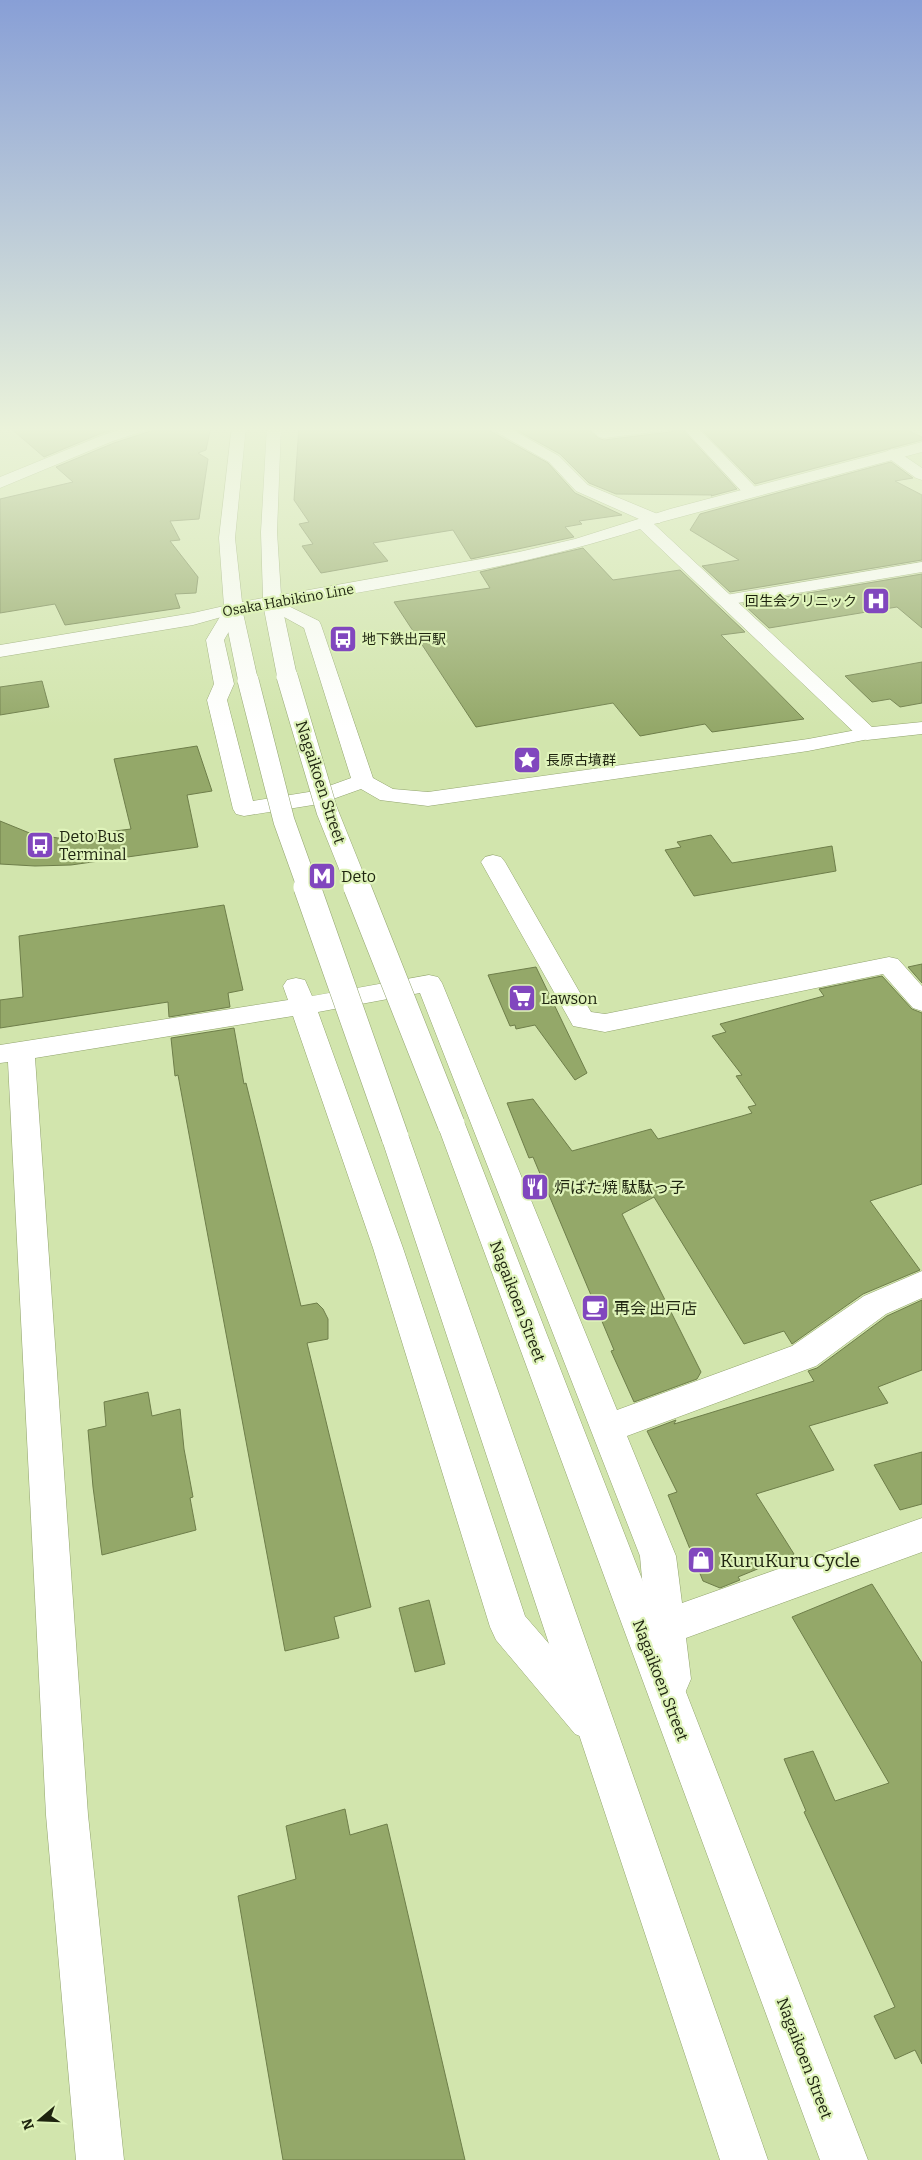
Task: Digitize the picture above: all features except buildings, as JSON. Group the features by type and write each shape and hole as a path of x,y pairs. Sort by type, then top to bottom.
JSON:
{"street":[{"path":"228,527 227,538 233,609 248,680 284,821 395,1137 744,2160"},
{"name":"Nagaikoen Street","path":"269,527 272,603 287,676 327,811 451,1124 844,2160"},
{"name":"Osaka Habikino Line","path":"0,651 193,619 233,609 519,557 580,543 630,527"},
{"path":"654,527 726,600 867,734"},
{"path":"726,600 922,567"},
{"path":"272,603 312,625 363,781 388,795 428,799 808,745 867,734 922,728"},
{"path":"233,609 215,640 224,684 217,700 244,809 319,797 363,781"},
{"path":"493,862 582,1020 605,1023 889,965 922,1002"},
{"path":"100,2160 67,1814 10,1052 299,996 429,983 658,1556 674,1712"},
{"path":"299,996 388,1248 509,1627 597,1730"},
{"path":"608,1428 804,1356 875,1305 922,1284"},
{"path":"665,1627 922,1535"}],"place":[{"name":"回生会クリニック","path":"876,601"},
{"name":"地下鉄出戸駅","path":"343,639"},
{"name":"長原古墳群","path":"527,760"},
{"name":"Deto Bus Terminal","path":"40,845"},
{"name":"Deto","path":"322,876"},
{"name":"Lawson","path":"522,998"},
{"name":"炉ばた焼 駄駄っ子","path":"535,1187"},
{"name":"再会 出戸店","path":"595,1308"},
{"name":"KuruKuru Cycle","path":"701,1560"}]}
